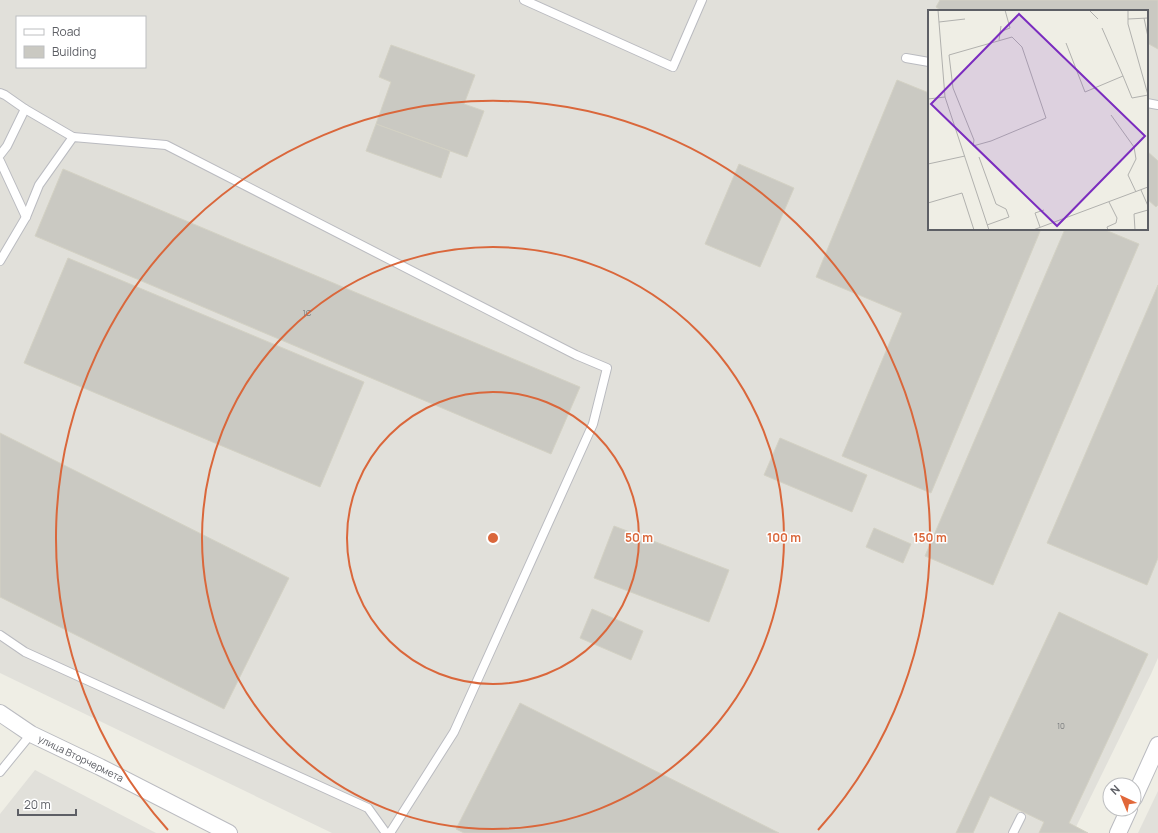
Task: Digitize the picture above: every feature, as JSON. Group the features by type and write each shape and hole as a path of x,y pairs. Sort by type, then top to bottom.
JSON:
{"street":[{"name":"улица Вторчермета","path":"0,713 31,734 100,767 229,833"},
{"path":"1142,780 1158,745"},
{"path":"1118,833 1125,817"}],"lane":[{"path":"524,0 674,67 702,0"},
{"path":"906,58 928,62"},
{"path":"0,93 73,137 166,145 576,355 607,368 593,424 454,732 390,833"},
{"path":"1148,102 1158,105"},
{"path":"0,155 7,146 25,109"},
{"path":"0,261 26,217 39,186 73,137"},
{"path":"0,161 26,217"},
{"path":"0,635 25,652 368,808 386,833"},
{"path":"0,772 31,734"},
{"path":"1013,833 1020,817"}],"shaded area":[{"path":"0,0 1158,0 1158,658 1073,833 332,833 0,673"},
{"path":"35,770 156,833 0,833 0,814"},
{"path":"1158,791 1158,833 1138,833"}],"building":[{"path":"940,0 1158,0 1158,49 1148,44 1148,10 940,10 936,7"},
{"path":"391,45 475,75 464,104 484,111 467,157 376,124 391,82 379,77"},
{"path":"897,80 928,93 928,230 1041,230 931,493 842,456 902,313 816,277"},
{"path":"376,124 450,151 441,178 366,151"},
{"path":"1148,152 1158,161 1158,205 1156,207 1148,200"},
{"path":"739,164 794,188 760,267 705,244"},
{"path":"63,169 580,387 551,454 35,236"},
{"path":"1065,230 1105,230 1139,244 993,585 925,556"},
{"path":"68,258 364,382 320,487 24,363"},
{"path":"1158,285 1158,558 1147,585 1047,543"},
{"path":"0,433 289,578 224,709 0,597"},
{"path":"780,438 867,475 852,512 764,475"},
{"path":"614,526 729,570 709,622 594,578"},
{"path":"874,528 911,544 903,563 866,547"},
{"path":"592,609 643,631 631,660 580,638"},
{"path":"1059,612 1148,654 1069,823 1088,833 1039,833 1044,822 990,796 973,833 956,833"},
{"path":"520,703 779,833 464,833 456,829"}]}
